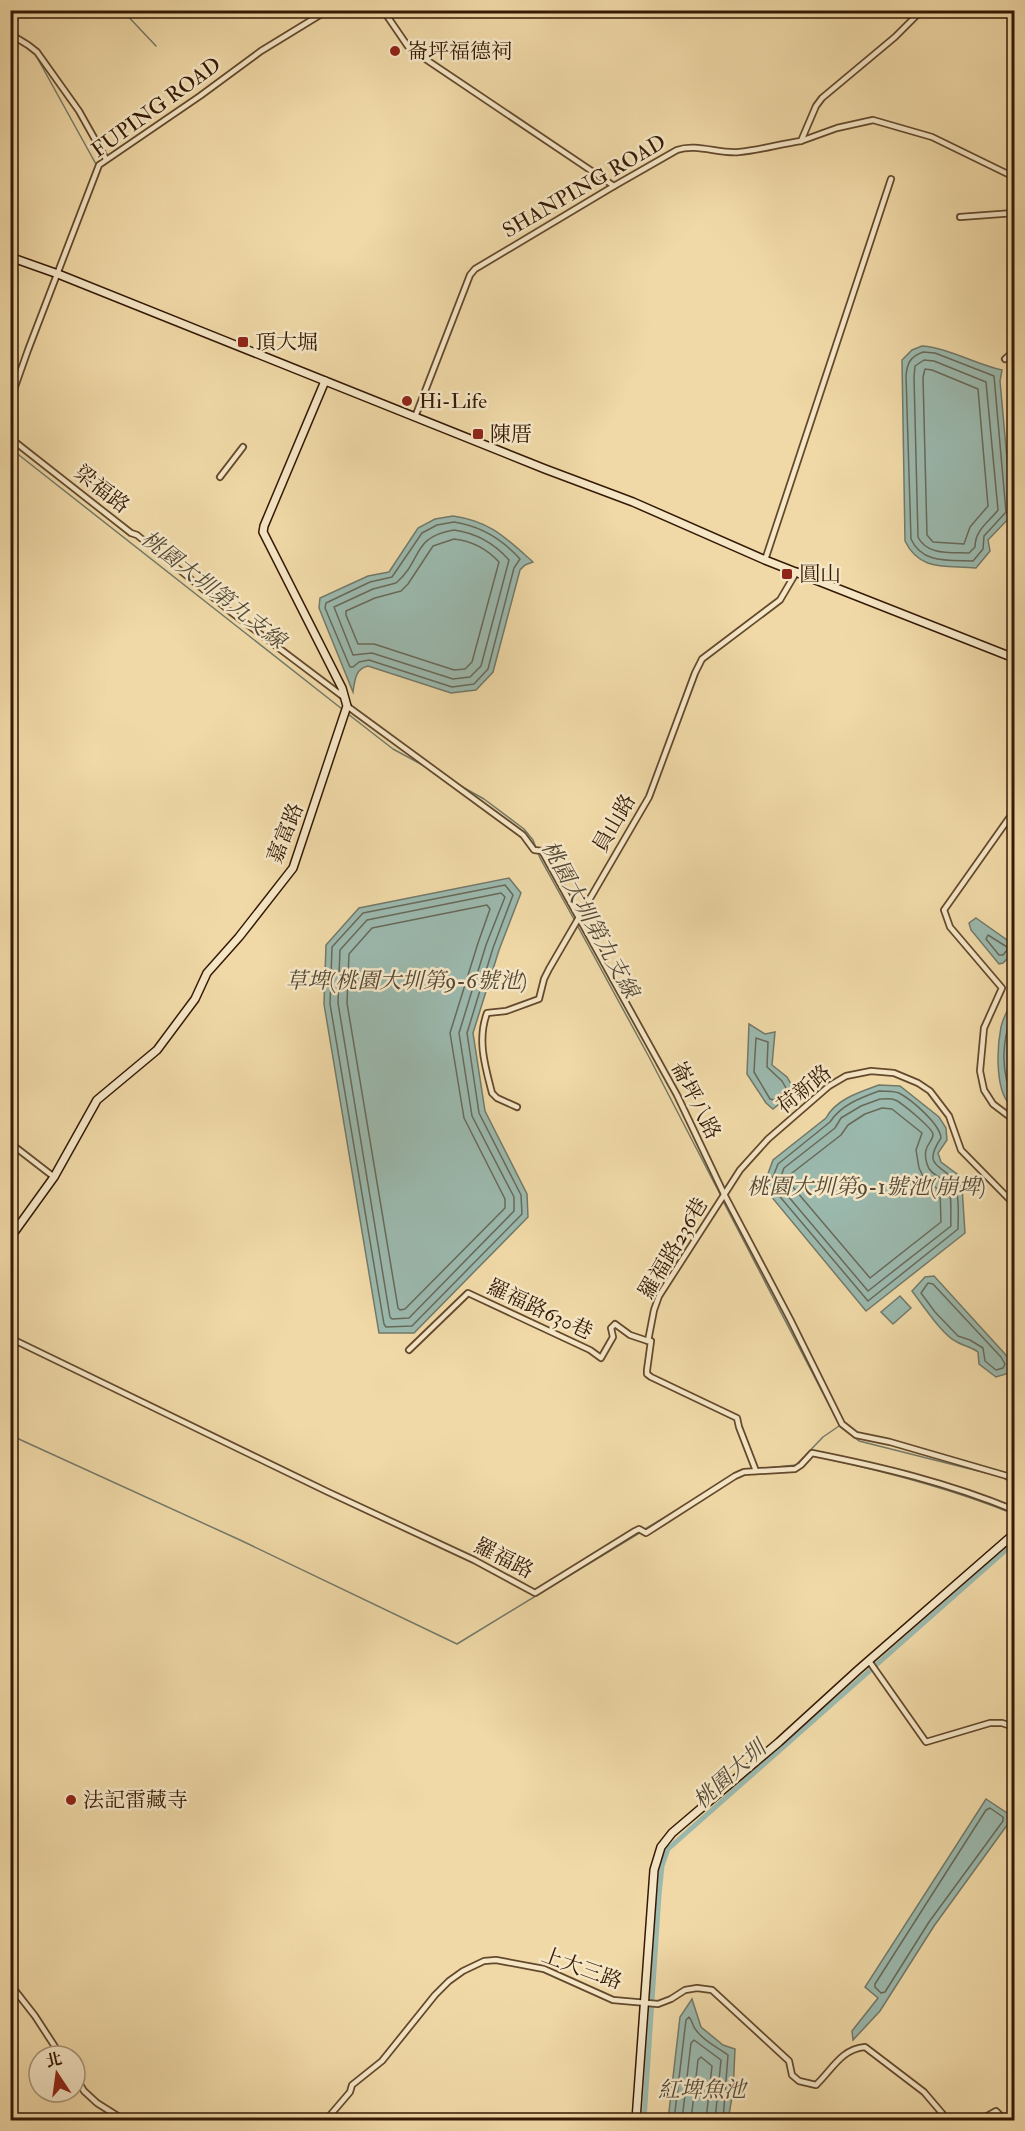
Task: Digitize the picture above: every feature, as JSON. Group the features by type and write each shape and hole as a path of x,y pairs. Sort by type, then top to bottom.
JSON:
{"street":[{"name":"FUPING ROAD","path":"56,274 99,165 261,51 328,10"},
{"path":"383,10 409,48 614,186"},
{"path":"801,141 816,106 822,98 895,37 922,11"},
{"path":"10,34 37,52 79,111 106,159"},
{"name":"SHANPING ROAD","path":"415,417 470,275 475,269 614,186 687,147 708,151 737,152 801,141 837,128 873,120 932,137 1014,177"},
{"path":"765,560 891,179"},
{"path":"960,217 1014,213"},
{"path":"10,257 546,470 633,502 765,560 1014,658"},
{"path":"10,400 56,274"},
{"path":"1005,359 1014,351"},
{"path":"325,381 263,532 301,605 346,702"},
{"name":"梁福路","path":"10,438 130,533 137,535 346,702"},
{"path":"220,477 243,447"},
{"name":"員山路","path":"517,1107 497,1098 492,1093 482,1052 484,1022 487,1013 506,1011 539,999 544,979 648,797 702,660 780,600 796,571"},
{"name":"崙坪八路","path":"346,702 523,835 534,850 542,851 677,1095 724,1194 842,1424 856,1435 890,1442 1014,1478"},
{"name":"嘉富路","path":"10,1238 54,1177 97,1100 157,1050 195,999 207,973 239,937 293,868 346,702"},
{"path":"1014,811 944,910 950,927 1002,988 984,1029 980,1071 984,1090 993,1104 1014,1120"},
{"name":"荷新路","path":"724,1194 740,1170 768,1139 829,1086 846,1076 871,1071 894,1073 930,1091 949,1116 962,1150 1014,1204"},
{"path":"10,1143 54,1177"},
{"name":"羅福路236巷","path":"724,1194 659,1296 648,1341 651,1341 647,1374 737,1418 756,1471"},
{"name":"羅福路630巷","path":"409,1350 468,1293 590,1350 600,1358 613,1337 611,1328 615,1324 630,1335 648,1341"},
{"name":"羅福路","path":"10,1338 474,1560 535,1593 642,1531 646,1533 735,1476 744,1472 795,1469 801,1466 812,1453 901,1472 972,1492 1014,1510"},
{"path":"636,2121 654,1870 661,1847 672,1833 734,1782 1014,1534"},
{"path":"869,1662 926,1742 990,1723 1002,1723 1014,1727"},
{"name":"上大三路","path":"326,2121 350,2092 352,2085 382,2061 449,1981 484,1961 496,1960 544,1969 613,2000 658,2004 685,1990 698,1988 712,1990 789,2061 792,2075 799,2080 818,2083 842,2055 855,2048 865,2048 924,2092 947,2119 952,2121"},
{"path":"10,1984 53,2044"},
{"path":"87,2094 124,2121"},
{"path":"968,2121 980,2120 992,2112 996,2112 1005,2121"}],"water":[{"path":"922,346 942,350 1002,370 1000,381 1012,515 988,540 990,551 976,568 935,565 926,562 911,551 905,541 902,360 912,350"},
{"path":"453,516 487,526 506,538 533,562 520,570 493,672 476,690 451,693 368,666 358,672 353,692 319,608 320,598 368,576 389,572 418,528 435,519"},
{"name":"草埤(桃園大圳第9-6號池)","path":"509,878 521,893 499,950 473,1033 485,1111 527,1194 528,1217 414,1333 379,1333 324,1004 326,945 359,908"},
{"path":"976,918 1014,945 1014,952 1003,963 999,964 971,930 969,923"},
{"path":"1014,997 1014,1108 1003,1093 998,1058 1002,1023"},
{"path":"749,1024 765,1034 775,1032 772,1065 787,1077 795,1091 773,1109 766,1103 747,1074"},
{"name":"桃園大圳第9-1號池(崩埤)","path":"879,1085 900,1086 939,1117 946,1128 947,1140 938,1153 941,1162 957,1174 962,1187 965,1233 866,1311 770,1195 766,1179 773,1160 826,1118 830,1111 842,1101"},
{"path":"934,1276 1005,1354 1011,1363 1009,1373 996,1377 979,1364 978,1352 951,1339 933,1319 912,1291 925,1277"},
{"path":"900,1296 911,1308 893,1324 881,1312"},
{"path":"986,1799 1013,1817 934,1926 880,2011 853,2040 852,2031 878,1998 865,1987"},
{"name":"紅埤魚池","path":"692,1999 701,2027 723,2045 735,2049 733,2092 728,2120 668,2120 680,2017"}],"waterway":[{"path":"122,10 156,46"},
{"name":"桃園大圳第九支線","path":"34,52 97,166"},
{"name":"桃園大圳第九支線","path":"10,391 20,366"},
{"name":"桃園大圳第九支線","path":"10,448 342,709"},
{"name":"桃園大圳第九支線","path":"348,714 393,749 428,768"},
{"name":"桃園大圳第九支線","path":"459,785 484,799 524,829 533,840 540,858 575,921"},
{"name":"桃園大圳第九支線","path":"577,925 721,1196"},
{"name":"桃園大圳第九支線","path":"723,1201 840,1426 859,1441 1002,1477 1014,1485"},
{"path":"767,1468 796,1465 823,1437 839,1426"},
{"path":"10,1435 240,1540 457,1644 641,1532"},
{"path":"823,1458 920,1482 1014,1514"},
{"path":"645,1529 697,1498"},
{"name":"桃園大圳","path":"644,2120 659,1895 662,1866 668,1849 1014,1543"}],"place":[{"name":"崙坪福德祠","path":"395,51"},
{"name":"頂大堀","path":"243,342"},
{"name":"Hi-Life","path":"407,401"},
{"name":"陳厝","path":"478,434"},
{"name":"圓山","path":"787,574"},
{"name":"法記雷藏寺","path":"71,1800"}]}
